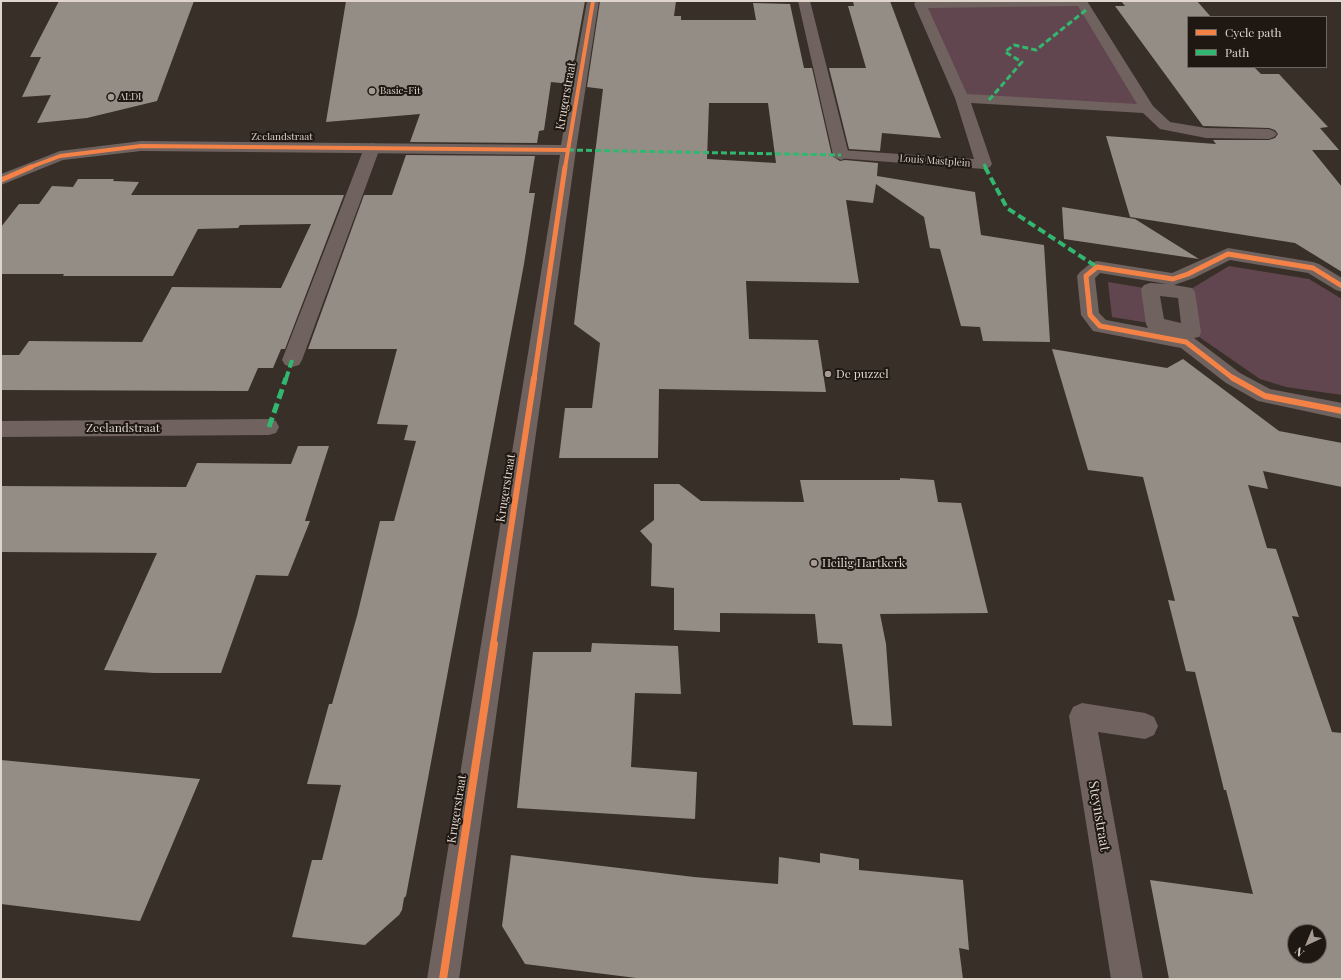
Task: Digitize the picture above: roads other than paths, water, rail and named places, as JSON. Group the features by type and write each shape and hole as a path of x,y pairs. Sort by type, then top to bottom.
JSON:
{"street":[{"name":"Krugerstraat","path":"443,979 568,150 593,1"},
{"name":"Louis Mastplein","path":"804,1 841,155 984,164 962,98 919,3 1081,2 1147,109 1165,126 1206,133 1269,134"},
{"path":"962,98 1147,109"},
{"name":"Zeelandstraat","path":"1,180 14,173 60,156 140,146 568,150"},
{"path":"292,360 372,148"},
{"path":"1342,286 1313,268 1228,254 1188,274 1173,279 1097,267 1086,276 1090,315 1100,326 1186,342 1233,378 1265,396 1342,411"},
{"name":"Zeelandstraat","path":"1,429 269,427"},
{"name":"Steynstraat","path":"1127,979 1082,716 1145,726"}],"place":[{"name":"Basic-Fit","path":"372,91"},
{"name":"ALDI","path":"111,97"},
{"name":"De puzzel","path":"828,374"},
{"name":"Heilig Hartkerk","path":"814,563"}]}
